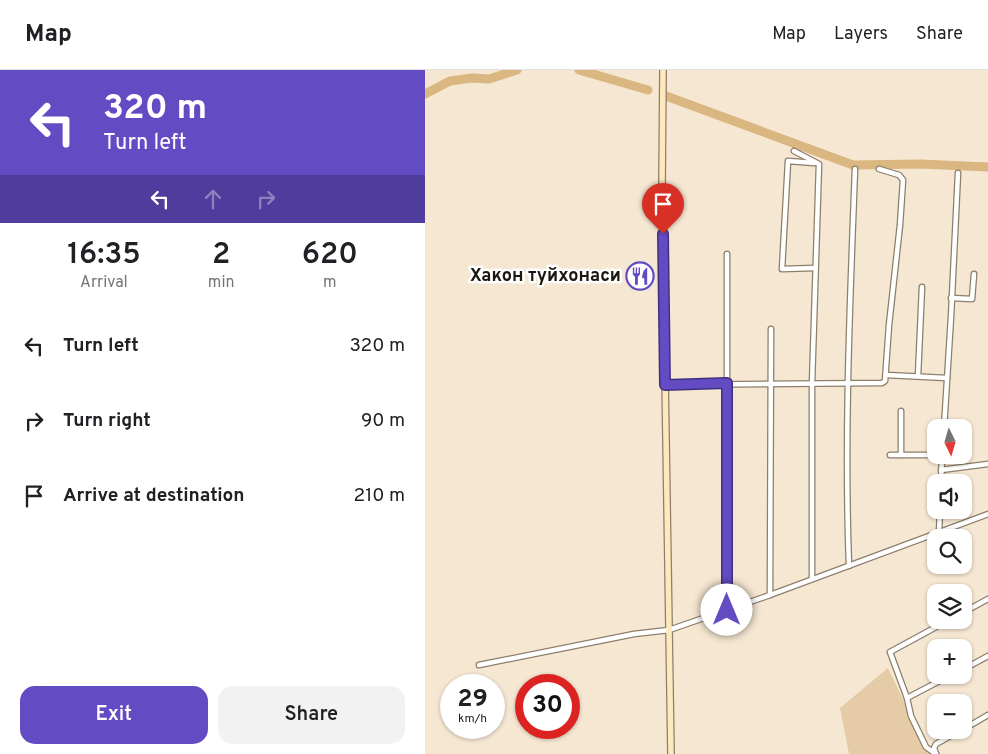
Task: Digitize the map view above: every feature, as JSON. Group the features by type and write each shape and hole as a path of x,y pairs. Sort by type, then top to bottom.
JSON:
{"main road":[{"path":"663,70 665,385 671,754"}],"street":[{"path":"794,152 817,164"},
{"path":"815,268 782,269 788,161 817,164"},
{"path":"812,579 812,384 817,164"},
{"path":"849,566 846,489 855,169"},
{"path":"665,385 882,383 885,381 903,180 899,175 879,170"},
{"path":"944,419 957,173"},
{"path":"727,254 727,610"},
{"path":"951,298 972,299 974,274"},
{"path":"918,376 922,287"},
{"path":"770,595 771,329"},
{"path":"887,375 947,378"},
{"path":"901,411 901,455"},
{"path":"890,455 927,455"},
{"path":"941,464 941,474"},
{"path":"941,470 988,464"},
{"path":"947,529 988,514"},
{"path":"479,665 634,634 669,630 927,537"},
{"path":"972,608 988,599"},
{"path":"932,629 890,652 907,698 911,716 926,747 936,754"},
{"path":"972,664 988,656"},
{"path":"907,698 934,684"},
{"path":"972,724 988,715"},
{"path":"936,754 936,744 945,739"}],"shaded area":[{"path":"888,668 929,754 849,754 840,708"}],"waterway":[{"path":"425,94 450,81 472,78 489,79 517,70"},
{"path":"579,70 648,90"},
{"path":"666,96 853,165 920,164 988,167"}],"place":[{"name":"Хакон туйхонаси","path":"640,276"}],"route":[{"path":"663,234 665,385 727,383 727,610"}]}
